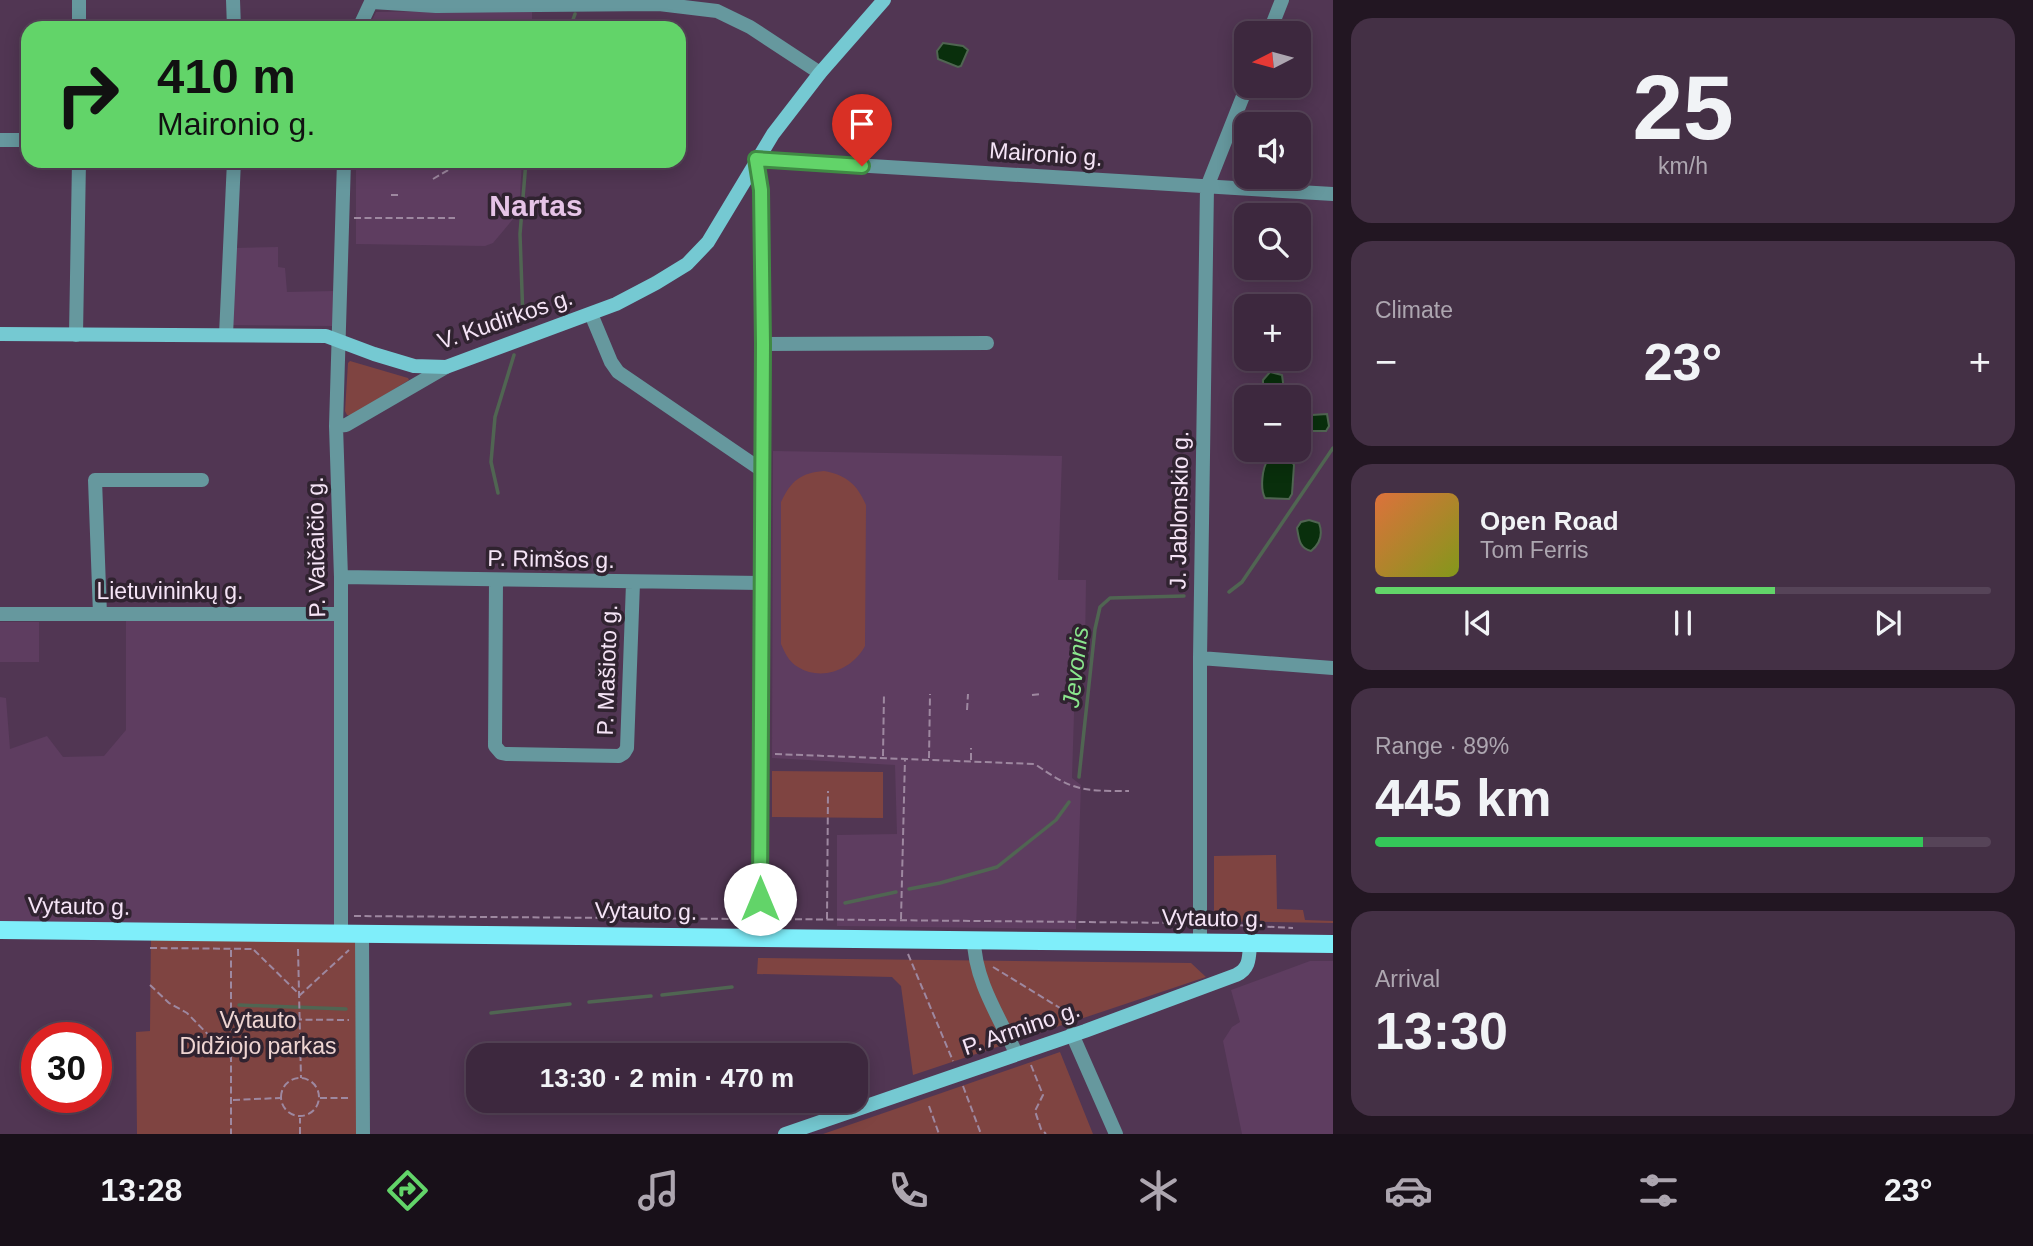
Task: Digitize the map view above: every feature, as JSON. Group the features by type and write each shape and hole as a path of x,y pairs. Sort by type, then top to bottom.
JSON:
{"main road":[{"name":"V. Kudirkos g.","path":"0,334 326,336 374,355 414,366 446,367 591,314 646,288 687,264 708,242 773,134 884,0"},
{"name":"Vytauto g.","path":"0,930 362,933 760,928 904,938 1333,944"},
{"name":"P. Armino g.","path":"785,1134 1241,972 1248,963 1250,944"}],"street":[{"path":"79,0 79,21"},
{"path":"233,0 234,21"},
{"path":"1274,21 1282,0"},
{"path":"362,21 372,1 436,6 533,2 659,4 717,11 750,27 820,74"},
{"name":"J. Jablonskio g.","path":"1200,942 1200,658 1206,187 1242,98"},
{"path":"0,140 21,140"},
{"path":"756,159 761,190 763,344 760,928"},
{"name":"Maironio g.","path":"756,159 1333,194"},
{"path":"76,335 79,168"},
{"path":"226,335 234,168"},
{"name":"P. Vaičaičio g.","path":"340,933 341,578 336,426 344,168"},
{"path":"591,314 611,362 618,372 763,471"},
{"path":"763,344 986,343"},
{"path":"414,366 414,386"},
{"path":"336,426 346,425 446,367"},
{"path":"100,614 95,480 202,480"},
{"name":"P. Rimšos g.","path":"341,578 761,583"},
{"name":"P. Mašioto g.","path":"496,580 495,746 501,753 506,754 619,756 624,753 627,748 633,583"},
{"name":"Lietuvininkų g.","path":"0,614 340,614"},
{"path":"1200,658 1333,668"},
{"path":"362,933 363,1134"},
{"path":"974,939 974,955 979,974 1021,1051"},
{"path":"1078,1032 1116,1134"}],"path":[{"path":"433,178 450,168 482,168"},
{"path":"391,195 400,195"},
{"path":"342,219 456,218"},
{"path":"883,757 884,693"},
{"path":"929,759 930,694"},
{"path":"967,710 968,694"},
{"path":"1032,695 1041,694"},
{"path":"971,748 971,761"},
{"path":"760,754 1035,764 1059,781 1085,791 1129,791"},
{"path":"905,758 904,938 981,1134"},
{"path":"827,920 828,791"},
{"path":"340,933 760,928 827,920 904,938 1200,923 1292,928"},
{"path":"340,933 354,956"},
{"path":"150,948 264,949"},
{"path":"231,948 231,1134"},
{"path":"253,949 300,995"},
{"path":"298,949 301,1078"},
{"path":"300,995 350,949"},
{"path":"988,964 1078,1019 1078,1032"},
{"path":"150,985 169,1003 187,1013 231,1059"},
{"path":"231,1019 353,1020"},
{"path":"1021,1051 1043,1095 1035,1111 1041,1129 1046,1134"},
{"path":"301,1078 314,1084 319,1098 313,1111 300,1116 287,1111 281,1098 286,1083 301,1078"},
{"path":"231,1100 281,1098"},
{"path":"319,1098 353,1098"},
{"path":"929,1106 939,1134"},
{"path":"299,1134 300,1116"}],"shaded area":[{"path":"532,10 532,21 372,21 376,12"},
{"path":"943,43 963,46 968,50 961,66 938,59 937,51"},
{"path":"356,168 522,168 519,212 493,243 485,246 356,244"},
{"path":"278,247 278,267 285,268 287,292 335,291 334,326 229,325 234,248"},
{"path":"1270,372 1282,375 1283,385 1263,385 1263,380"},
{"path":"1327,414 1329,426 1326,431 1311,431 1312,415"},
{"path":"773,451 1062,456 1058,580 1086,580 1085,649 1076,650 1072,778 1081,785 1076,929 837,926 837,835 897,834 895,765 772,758"},
{"path":"1267,462 1292,462 1292,494 1289,499 1265,498 1262,479"},
{"path":"1309,520 1319,523 1321,531 1319,542 1311,551 1302,545 1297,528 1301,522"},
{"path":"126,614 340,614 341,933 0,930 0,697 6,698 10,749 47,736 63,757 104,756 126,730"},
{"path":"0,622 39,622 39,662 0,662"},
{"path":"1310,961 1333,961 1333,1134 1242,1134 1223,1041 1232,1027 1240,1022 1231,990"}],"green space":[{"path":"350,361 409,380 351,416 347,415 345,411"},
{"path":"824,471 839,475 850,482 859,491 866,505 865,646 845,667 817,673 795,665 781,644 781,502 797,479"},
{"path":"772,771 883,772 883,818 772,817"},
{"path":"1276,855 1277,909 1303,910 1305,920 1333,923 1214,921 1214,856"},
{"name":"Vytauto Didžiojo parkas","path":"151,931 362,933 363,1134 137,1134 136,1032 150,1031"},
{"path":"758,958 1191,963 1206,977 913,1075 901,986 892,977 757,974"},
{"path":"1060,1052 1093,1134 823,1134"}],"waterway":[{"path":"572,21 575,14"},
{"path":"523,320 520,234 525,168"},
{"path":"498,493 491,462 495,417 514,355"},
{"name":"Jevonis","path":"1229,592 1242,582 1333,448"},
{"name":"Jevonis","path":"1079,777 1095,629 1100,607 1110,598 1184,596"},
{"name":"Jevonis","path":"909,889 997,867 1056,820 1069,802"},
{"name":"Jevonis","path":"845,903 896,892"},
{"name":"Jevonis","path":"662,995 732,987"},
{"name":"Jevonis","path":"589,1002 651,996"},
{"name":"Jevonis","path":"491,1013 570,1004"},
{"name":"Jevonis","path":"239,1005 346,1009"}],"district":[{"name":"Nartas","path":"536,205"}],"route":[{"path":"760,899 759,692 763,344 761,190 756,159 862,166"}]}
